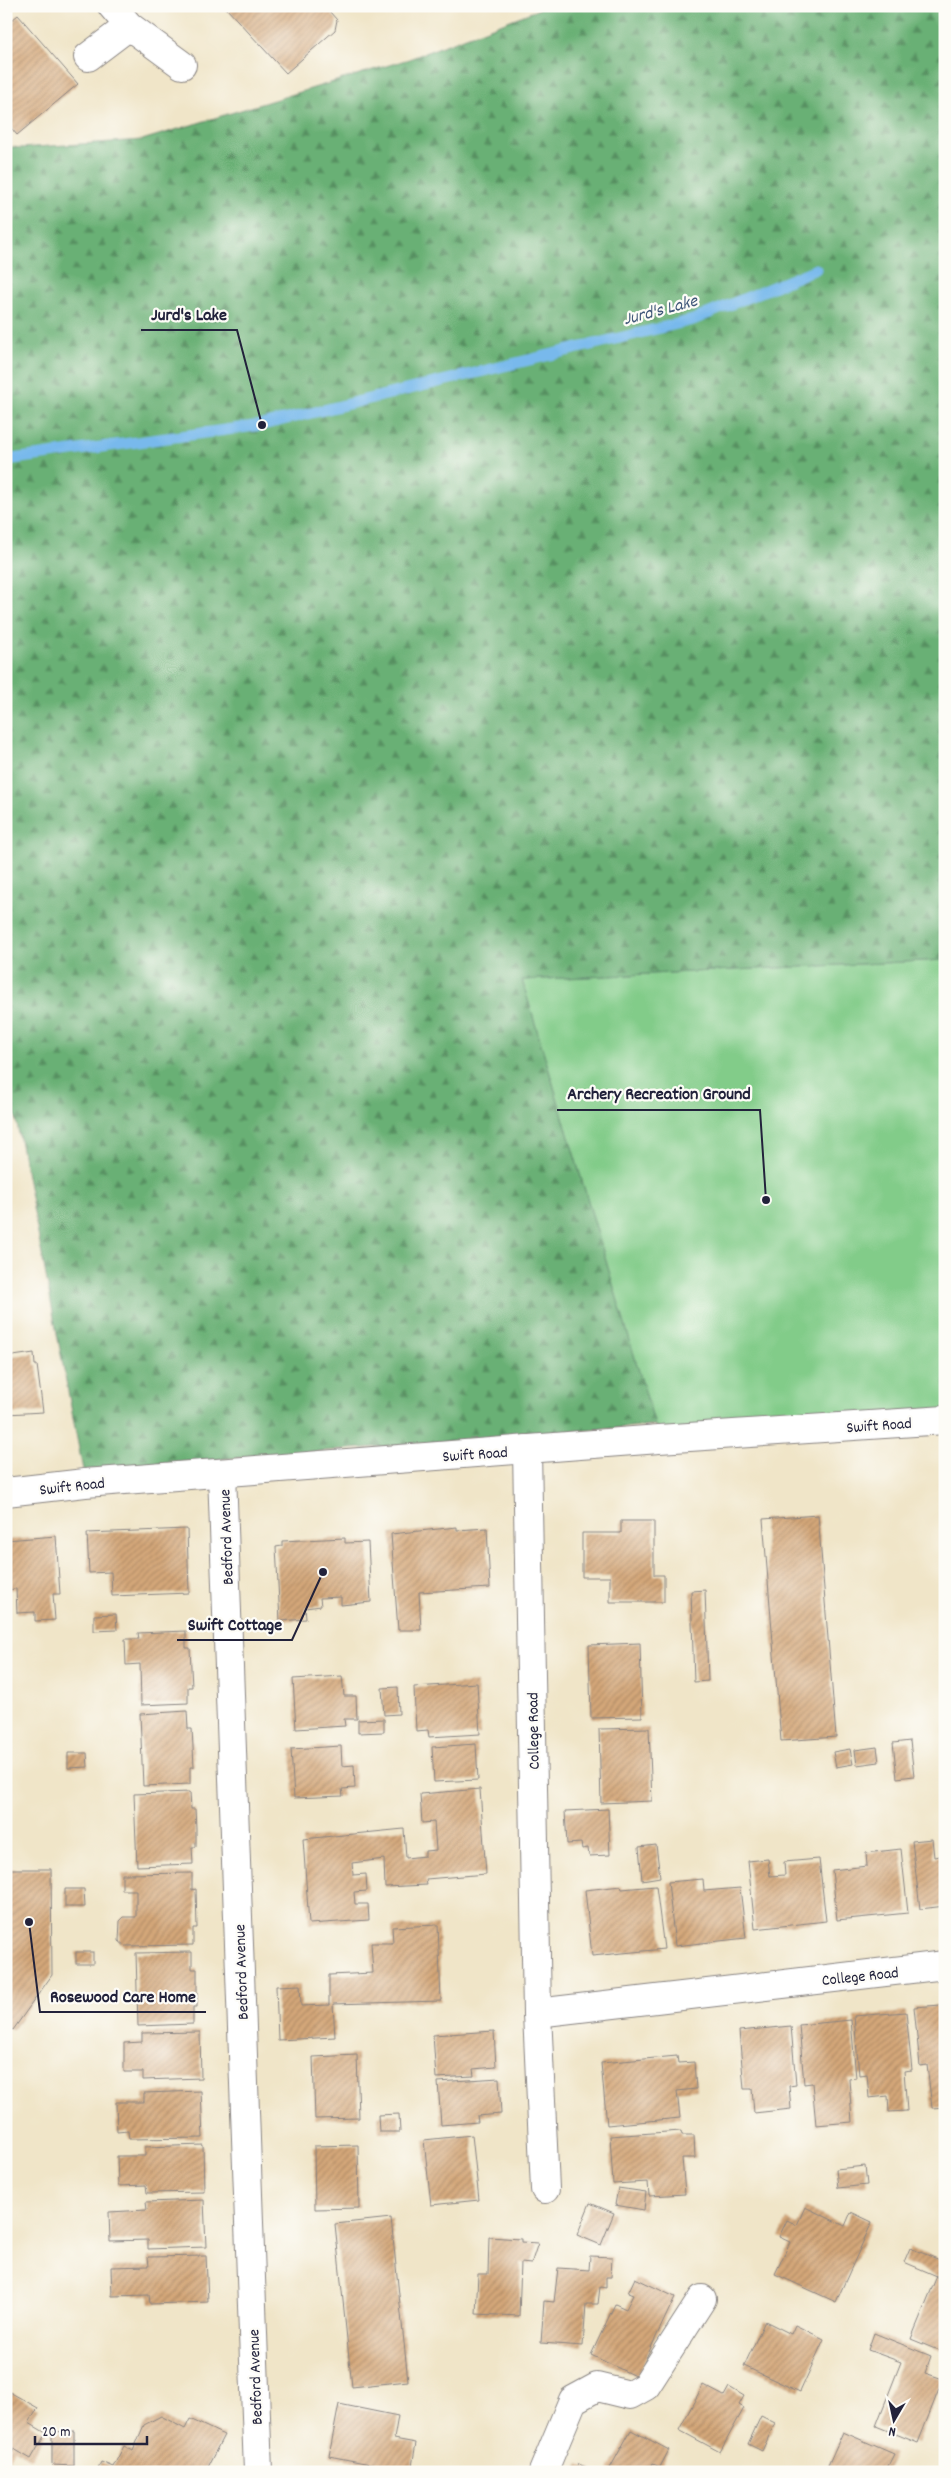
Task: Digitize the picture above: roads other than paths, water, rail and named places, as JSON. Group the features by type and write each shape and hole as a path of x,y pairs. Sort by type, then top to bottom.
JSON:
{"street":[{"path":"88,56 120,16 182,65"},
{"name":"Swift Road","path":"6,1492 527,1449 945,1420"},
{"name":"College Road","path":"527,1449 537,2012 545,2189"},
{"name":"Bedford Avenue","path":"222,1473 258,2472"},
{"name":"College Road","path":"537,2012 945,1965"},
{"path":"543,2472 573,2400 597,2388 630,2395 646,2386 702,2299"}],"waterway":[{"name":"Jurd's Lake","path":"6,460 262,425 693,320 816,269"}],"place":[{"name":"Jurd's Lake","path":"262,425"},
{"name":"Archery Recreation Ground","path":"766,1200"},
{"name":"Swift Cottage","path":"323,1572"},
{"name":"Rosewood Care Home","path":"29,1922"}]}
